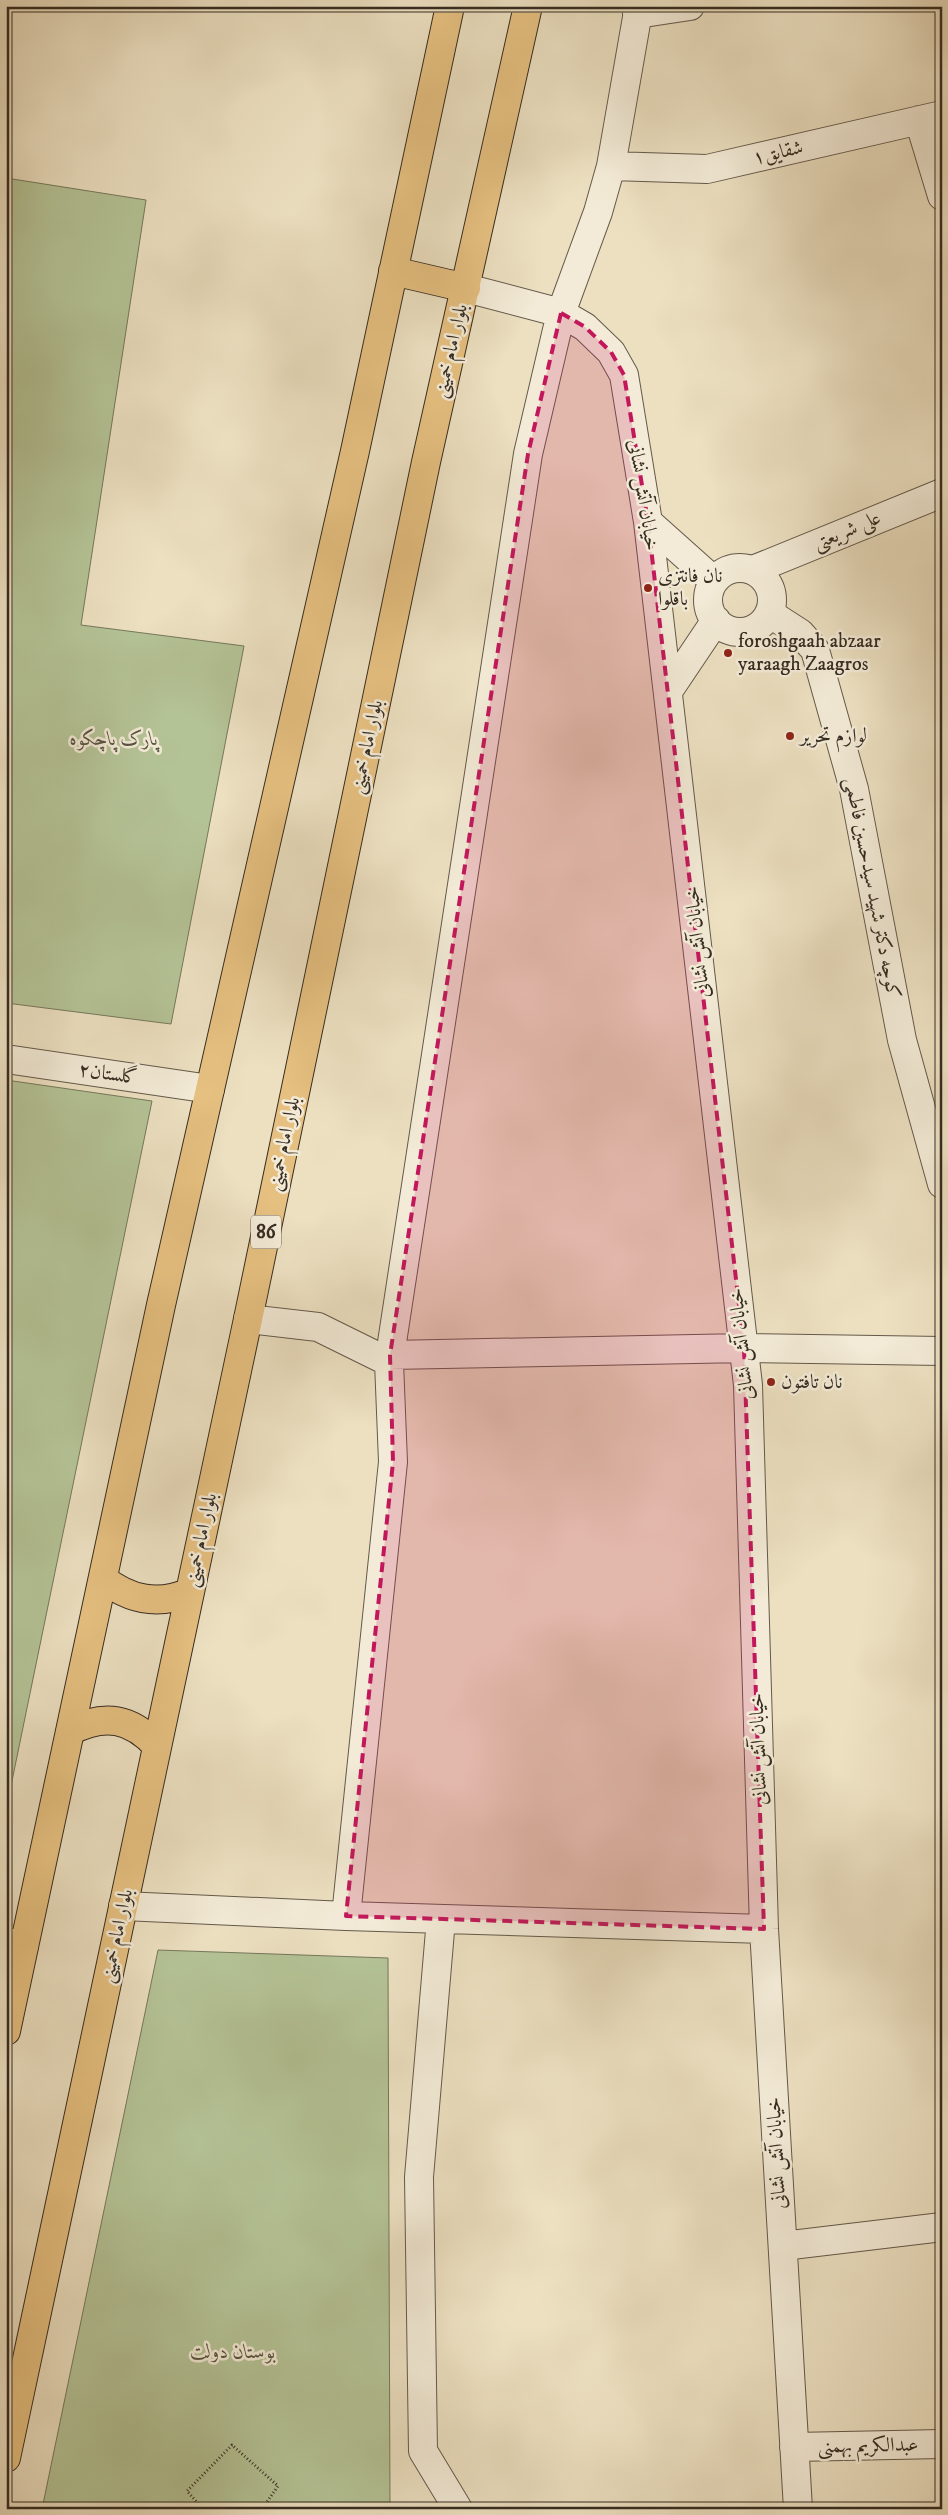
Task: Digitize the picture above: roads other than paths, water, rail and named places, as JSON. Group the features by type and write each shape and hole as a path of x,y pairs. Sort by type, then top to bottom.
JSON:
{"main road":[{"path":"6,2032 15,1944 70,1731 210,1089 355,452 450,6"},
{"name":"بلوار امام خمینی","path":"6,2458 248,1319 424,472 528,6"},
{"path":"393,271 466,288"},
{"path":"103,1579 128,1595 143,1599 175,1598 190,1592"},
{"path":"70,1731 91,1722 112,1720 130,1724 145,1733 157,1746"}],"street":[{"path":"346,1916 393,1462 389,1359 528,454 561,313 598,212 611,166 638,10 690,6"},
{"path":"930,118 942,196"},
{"name":"شقایق۱","path":"611,166 708,169 930,118"},
{"name":"خیابان آتش نشانی","path":"466,288 561,313 585,327 611,352 624,375 648,522 669,690 748,1395 764,1929 798,2509"},
{"name":"علی شریعتی","path":"753,570 942,492"},
{"path":"648,522 714,581"},
{"path":"743,568 753,570 762,575 772,593 770,614 763,622 745,632 734,632 724,628 710,611 708,601 709,590 722,573 732,569 743,568"},
{"name":"کوچه دکتر شهید سیدحسین فاطمی","path":"770,614 800,633 815,650 854,789 902,1040 942,1184"},
{"path":"669,690 716,620"},
{"name":"گلستان۲","path":"6,1059 210,1089"},
{"path":"248,1319 318,1327 389,1359 744,1348 942,1350"},
{"path":"123,1906 346,1916 764,1929"},
{"path":"441,1919 419,2177 423,2451 458,2509"},
{"path":"782,2246 942,2227"},
{"name":"عبدالکریم بهمنی","path":"794,2447 942,2444"}],"place":[{"name":"نان فانتزی باقلوا","path":"648,588"},
{"name":"foroshgaah abzaar yaraagh Zaagros","path":"728,653"},
{"name":"لوازم تحریر","path":"790,736"},
{"name":"نان تافتون","path":"771,1382"}],"park label":[{"name":"پارک پاچکوه","path":"114,739"},
{"name":"بوستان دولت","path":"233,2352"}]}
